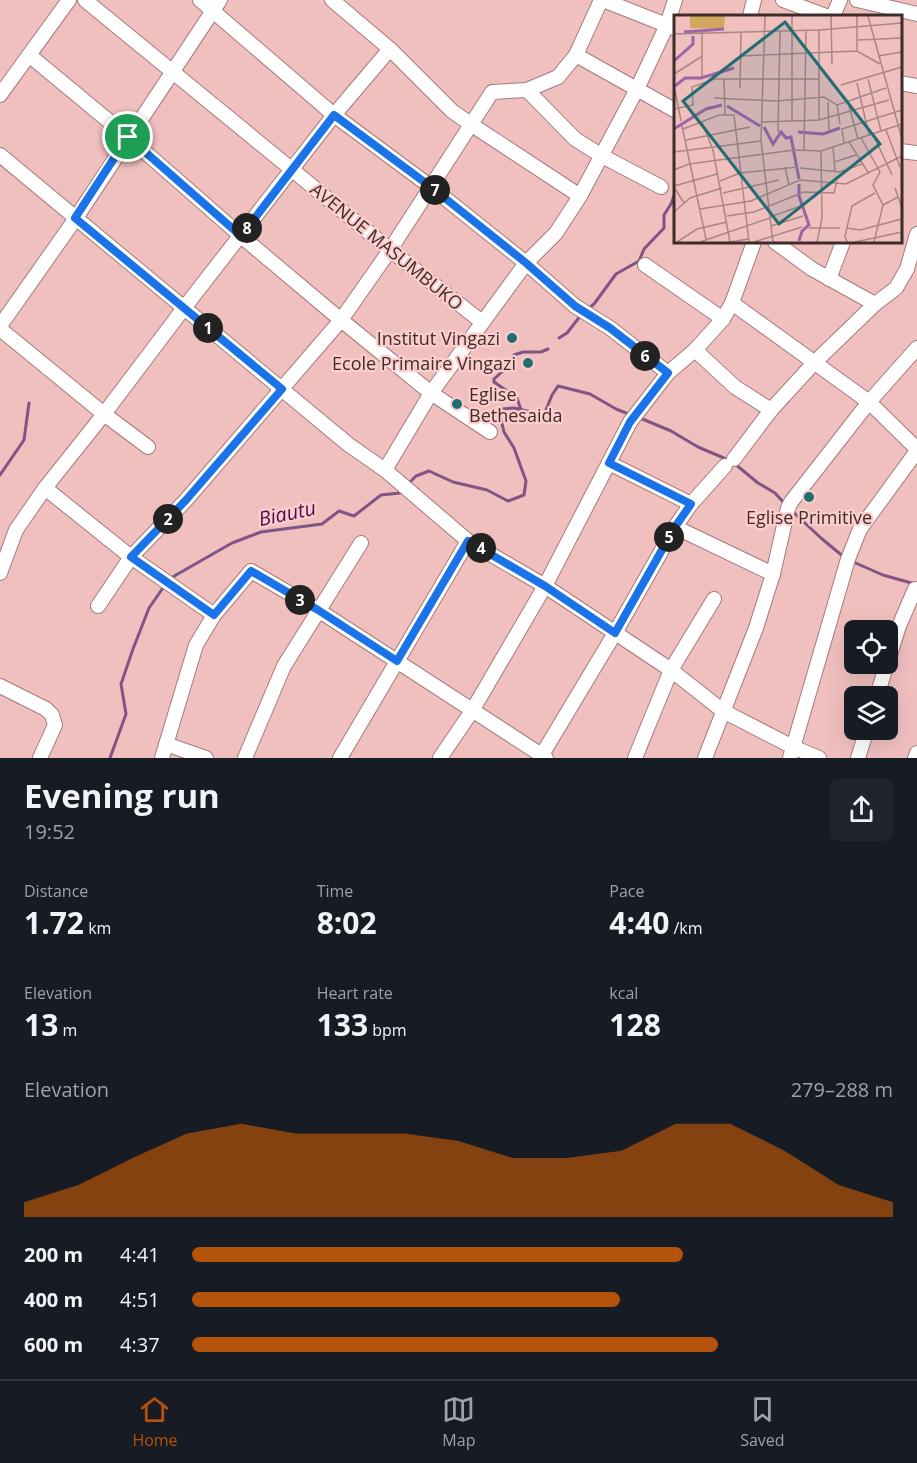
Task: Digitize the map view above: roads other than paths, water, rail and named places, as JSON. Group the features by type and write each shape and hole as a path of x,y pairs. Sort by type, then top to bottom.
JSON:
{"street":[{"path":"0,95 69,0"},
{"name":"AVENUE MASUMBUKO","path":"85,0 390,250 482,322"},
{"path":"200,0 216,5 334,115 431,187 526,263 575,306 610,328 668,373"},
{"path":"332,0 390,49 452,111 580,196"},
{"path":"98,606 131,557 186,500 341,320 390,250 492,92 526,90 558,78 576,56 602,0 671,27"},
{"path":"385,470 431,393 526,263 556,233 580,196 671,27 675,0"},
{"path":"750,15 754,0"},
{"path":"783,0 823,15"},
{"path":"833,15 840,0"},
{"path":"857,0 917,14"},
{"path":"148,447 104,414 0,328 216,5"},
{"path":"0,573 16,530 45,488 334,115 390,49"},
{"path":"29,55 341,320 431,393 490,432"},
{"path":"576,56 674,110"},
{"path":"902,83 917,86"},
{"path":"526,90 575,139 661,187"},
{"path":"902,151 917,153"},
{"path":"0,155 349,445 385,470 468,541 545,586 671,670 723,711 792,752 819,758"},
{"path":"162,758 196,645 214,615 251,571 318,610 542,757 675,527 691,504 814,363 875,304 896,288 908,269 917,234"},
{"path":"440,758 472,711 545,586 633,418 668,373 695,350 723,319 732,303 754,243"},
{"path":"776,243 828,279 875,304"},
{"path":"828,279 843,243"},
{"path":"645,265 723,319"},
{"path":"732,303 869,402 917,450 860,529 844,572 792,752"},
{"path":"705,758 756,628 773,574 789,505 869,402 917,348"},
{"path":"695,350 735,387 771,410"},
{"path":"609,463 691,504"},
{"path":"45,488 131,557 214,615"},
{"path":"675,527 773,574"},
{"path":"340,758 468,541"},
{"path":"244,758 284,666 361,543"},
{"path":"898,629 915,589"},
{"path":"635,758 671,670 714,599"},
{"path":"0,686 46,709 52,715 55,725 40,758"},
{"path":"858,758 864,740"},
{"path":"166,744 206,758"},
{"path":"915,758 917,753"}],"waterway":[{"path":"588,309 616,274 639,261 644,249 664,228 664,215 674,196"},
{"path":"559,338 567,333 581,315"},
{"path":"521,410 517,398 494,382 494,379 504,370 514,355 548,349"},
{"name":"Biautu","path":"409,483 416,476 429,471 453,482 487,490 508,501 524,495 526,481 514,448 504,432 500,415 503,409 514,408 544,415 558,386 590,394 631,415"},
{"path":"0,475 24,440 29,403"},
{"name":"Biautu","path":"640,418 671,431 698,447 735,464 758,483 775,493 785,504"},
{"name":"Biautu","path":"169,579 232,543 261,532 322,524 339,511 354,516 381,495 403,491"},
{"name":"Biautu","path":"792,511 845,558"},
{"name":"Biautu","path":"851,561 883,575 915,584"},
{"name":"Biautu","path":"110,758 126,714 121,684 149,608 165,585"}],"place":[{"name":"Institut Vingazi","path":"512,338"},
{"name":"Ecole Primaire Vingazi","path":"528,363"},
{"name":"Eglise Bethesaida","path":"457,404"},
{"name":"Eglise Primitive","path":"809,497"}]}
